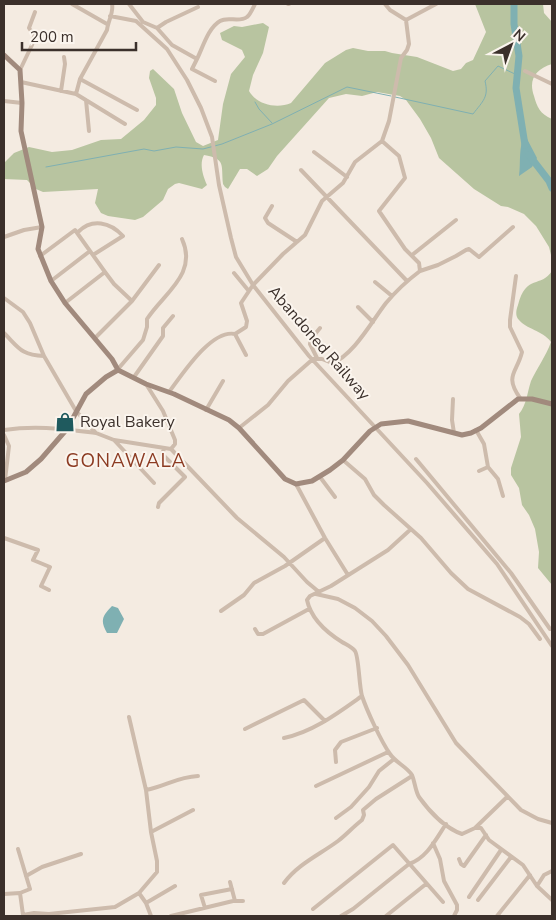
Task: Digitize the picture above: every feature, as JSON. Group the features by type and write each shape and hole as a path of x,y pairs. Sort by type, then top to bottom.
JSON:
{"street":[{"path":"72,4 107,24"},
{"path":"76,94 80,79 104,35 113,9 112,4"},
{"path":"129,4 143,22"},
{"path":"215,81 192,68 209,34 218,22 224,19 248,17 255,4"},
{"path":"385,4 390,10 406,20"},
{"path":"406,20 436,4"},
{"path":"157,28 198,7"},
{"path":"35,12 29,28 35,32 32,45 20,70 22,82 20,131 42,227 38,245 40,256 51,281 65,303 95,338 118,370 226,418 239,428 285,479 296,484 304,484 320,477 343,460 375,426 408,421 455,434 466,434 476,430 498,415 513,401 520,398 552,404"},
{"path":"110,16 143,22 157,28 172,45 197,59"},
{"path":"235,334 246,327 247,321 241,303 248,290 305,235 322,201 343,183 359,157 382,141 389,121 401,58 409,44 406,20"},
{"name":"Abandoned Railway","path":"136,21 167,49 187,80 201,108 212,137 226,218 236,257 253,285 268,305 497,564 552,646"},
{"path":"4,55 20,70"},
{"path":"61,91 65,64 64,57"},
{"path":"525,71 552,84"},
{"path":"80,79 137,110"},
{"path":"22,82 76,94 125,124"},
{"path":"86,100 89,130"},
{"path":"4,101 22,103"},
{"path":"382,141 399,156 405,178 379,211 405,249 419,263 420,271"},
{"path":"314,152 347,177"},
{"path":"301,170 407,281"},
{"path":"272,206 265,218 268,223 297,242"},
{"path":"412,255 456,220"},
{"path":"51,281 92,253 123,236 113,227 94,223 82,228 78,232"},
{"path":"4,237 24,230 42,227"},
{"path":"315,358 334,362 360,340 392,296 420,271 466,250 479,257 512,227"},
{"path":"40,256 75,230 114,284 132,301"},
{"path":"4,480 29,470 52,448 66,429 83,398 106,377 118,370 143,340 147,319 183,273 187,256 182,239"},
{"path":"95,338 132,301 159,265"},
{"path":"65,303 106,272"},
{"path":"234,273 248,290"},
{"path":"516,276 510,327 522,352 512,379 516,393 520,398"},
{"path":"375,282 392,296"},
{"path":"4,298 23,312 30,323 44,356 76,411 96,433"},
{"path":"358,307 373,322"},
{"path":"134,378 163,336 163,328 172,316"},
{"path":"315,358 310,344 311,339 320,328"},
{"path":"169,392 200,353 222,334 229,332 235,334 246,354"},
{"path":"4,333 22,352 29,356 44,356"},
{"path":"239,428 268,405 288,381 315,358"},
{"path":"206,410 223,380"},
{"path":"146,384 163,411 175,440 175,444 170,449"},
{"path":"453,398 452,420 455,434"},
{"path":"4,430 27,426 66,429 96,433 114,440 170,449 237,518 289,563 318,593 338,599 355,608 372,621 408,665 456,743 521,810 538,819 552,823"},
{"path":"476,430 484,444 488,467 498,479 503,496"},
{"path":"4,435 9,446 4,480"},
{"path":"114,440 154,483"},
{"path":"158,506 185,477 162,454 164,448"},
{"path":"416,459 494,551 550,629 552,629"},
{"path":"343,460 365,479 374,495 434,551 450,573 468,589 520,617 529,624 540,639"},
{"path":"479,471 488,467"},
{"path":"320,477 335,498"},
{"path":"296,484 325,538 348,575"},
{"path":"411,529 388,550 361,568 310,596 307,600 309,609 327,632 351,647 356,653 360,689 376,728 388,752 394,759 406,767 412,776 418,796 438,818 462,834 475,828 507,797"},
{"path":"4,538 38,550 33,560 50,568 41,586 48,590"},
{"path":"220,610 244,595 254,583 289,563 325,538"},
{"path":"256,629 258,634 263,634 309,609"},
{"path":"284,738 296,735 325,721 362,696"},
{"path":"245,729 304,700 325,721"},
{"path":"20,893 23,915 115,907 139,893 157,872 146,790 129,717"},
{"path":"336,762 335,750 341,742 376,728"},
{"path":"316,786 346,774 388,752"},
{"path":"336,818 351,807 369,787 379,771 394,759"},
{"path":"146,790 158,788 184,777 198,776"},
{"path":"284,883 290,875 325,848 336,843 348,830 362,820 363,810 376,798 412,776"},
{"path":"151,832 193,810"},
{"path":"340,916 353,909 409,864 417,862 446,824"},
{"path":"475,828 481,828 489,840 500,850 519,861 536,886 552,900"},
{"path":"459,859 464,866 486,836"},
{"path":"433,843 440,859 444,881 457,905 454,916"},
{"path":"313,910 393,845 443,902"},
{"path":"4,894 20,893 30,889 18,849"},
{"path":"469,897 500,850"},
{"path":"26,876 42,867 81,854"},
{"path":"478,900 511,857"},
{"path":"536,886 544,876 552,871"},
{"path":"498,916 530,875"},
{"path":"230,882 235,901"},
{"path":"386,916 426,884"},
{"path":"146,903 175,886"},
{"path":"205,908 201,895 232,889"},
{"path":"139,893 146,903 151,916"},
{"path":"171,916 235,901 243,901"}],"green space":[{"path":"475,4 543,4 544,13 552,22 552,64 538,72 533,80 532,90 538,107 545,115 552,119 552,259 549,247 536,226 524,214 501,206 474,189 439,158 431,138 406,100 400,96 377,92 362,96 346,94 329,98 277,156 268,169 257,176 247,169 240,169 228,189 223,184 222,167 219,161 216,158 204,155 202,166 207,185 202,189 179,183 175,184 168,189 163,200 143,217 135,220 108,216 101,213 95,203 98,189 43,192 36,189 27,180 4,179 4,163 14,153 29,147 52,152 72,150 101,140 121,139 144,120 156,105 156,98 149,78 150,71 153,69 174,89 182,113 196,142 203,146 218,140 223,104 231,74 245,57 242,50 222,40 220,33 234,26 242,27 263,23 269,27 263,53 253,75 249,91 262,103 280,106 291,103 325,63 346,50 353,48 417,57 453,71 461,69 466,63 473,60 486,32"},
{"path":"552,271 552,585 538,568 539,552 535,529 522,505 519,488 511,475 511,468 521,437 519,414 525,402 531,381 551,342 522,323 516,313 521,295 525,289 529,285 548,276"}],"water":[{"path":"525,135 537,158 532,167 519,176 521,149"},
{"path":"112,606 118,608 124,619 117,633 107,633 103,625 103,619"}],"waterway":[{"path":"514,4 514,24 519,56 516,88 525,145"},
{"path":"395,97 473,114 486,95 485,81 498,66 517,75"},
{"path":"46,167 144,149 154,151 176,147 203,149 222,144 272,124 347,87 391,96"},
{"path":"255,102 272,123"},
{"path":"529,155 549,181 552,188"}],"place":[{"name":"Royal Bakery","path":"65,422"}],"district":[{"name":"GONAWALA","path":"126,461"}]}
